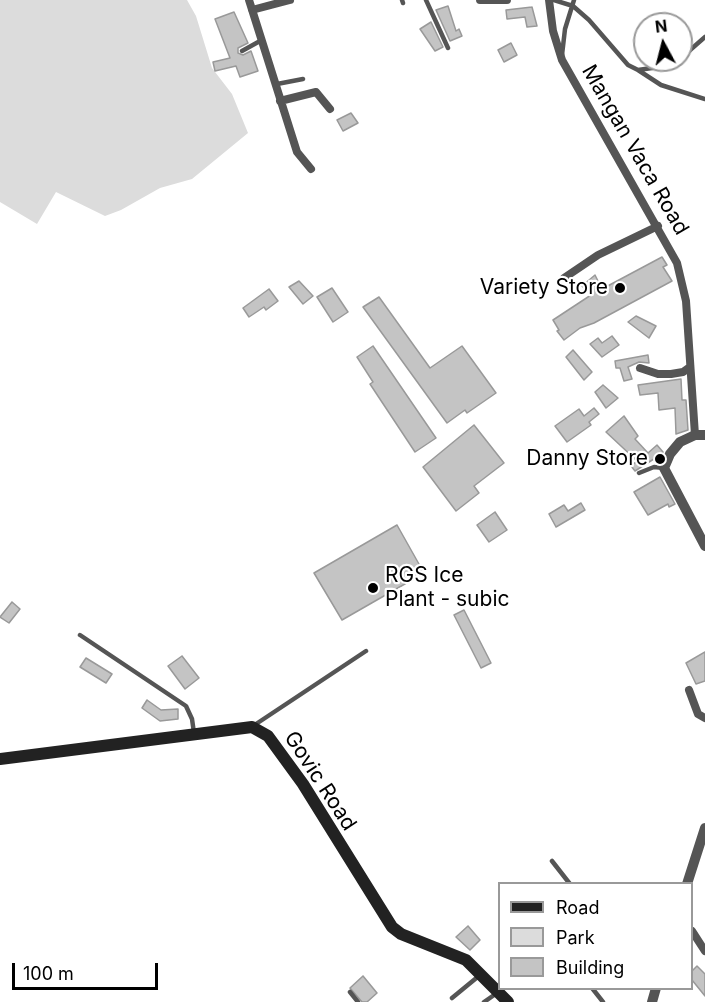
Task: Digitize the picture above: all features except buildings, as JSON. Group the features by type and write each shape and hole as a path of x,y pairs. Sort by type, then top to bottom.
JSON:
{"main road":[{"name":"Govic Road","path":"0,759 252,727 268,736 303,784 392,927 401,934 466,960 508,1002"}],"street":[{"path":"249,0 260,41 277,84 280,101 297,152 311,169"},
{"path":"252,10 290,0"},
{"path":"480,0 507,0"},
{"name":"Mangan Vaca Road","path":"549,0 553,31 562,60 677,262 686,301 690,367 700,435 680,442 670,454 664,468"},
{"path":"280,101 316,92 330,109"},
{"path":"564,278 598,255 658,226"},
{"path":"639,368 658,374 671,374 683,372 690,367"},
{"path":"664,468 705,546"},
{"path":"689,690 698,714 705,718"},
{"path":"688,882 705,828"},
{"path":"693,933 705,951"}],"lane":[{"path":"426,0 448,48"},
{"path":"554,0 573,6 589,20 628,65 633,68"},
{"path":"562,60 565,29 574,0"},
{"path":"693,48 705,37"},
{"path":"242,51 260,41"},
{"path":"641,72 661,84 705,99"},
{"path":"277,84 303,78"},
{"path":"639,473 654,467 664,468"},
{"path":"80,634 186,706 192,719 194,734"},
{"path":"252,727 366,651"},
{"path":"552,861 568,882"},
{"path":"452,998 482,974"},
{"path":"593,990 603,1002"},
{"path":"350,992 358,1002"},
{"path":"484,1002 500,992"}],"green space":[{"path":"0,0 187,0 196,16 212,68 232,94 248,133 192,179 160,188 121,210 105,216 56,192 37,224 0,202"}],"place":[{"name":"Variety Store","path":"620,288"},
{"name":"Danny Store","path":"660,459"},
{"name":"RGS Ice Plant - subic","path":"373,588"}]}
